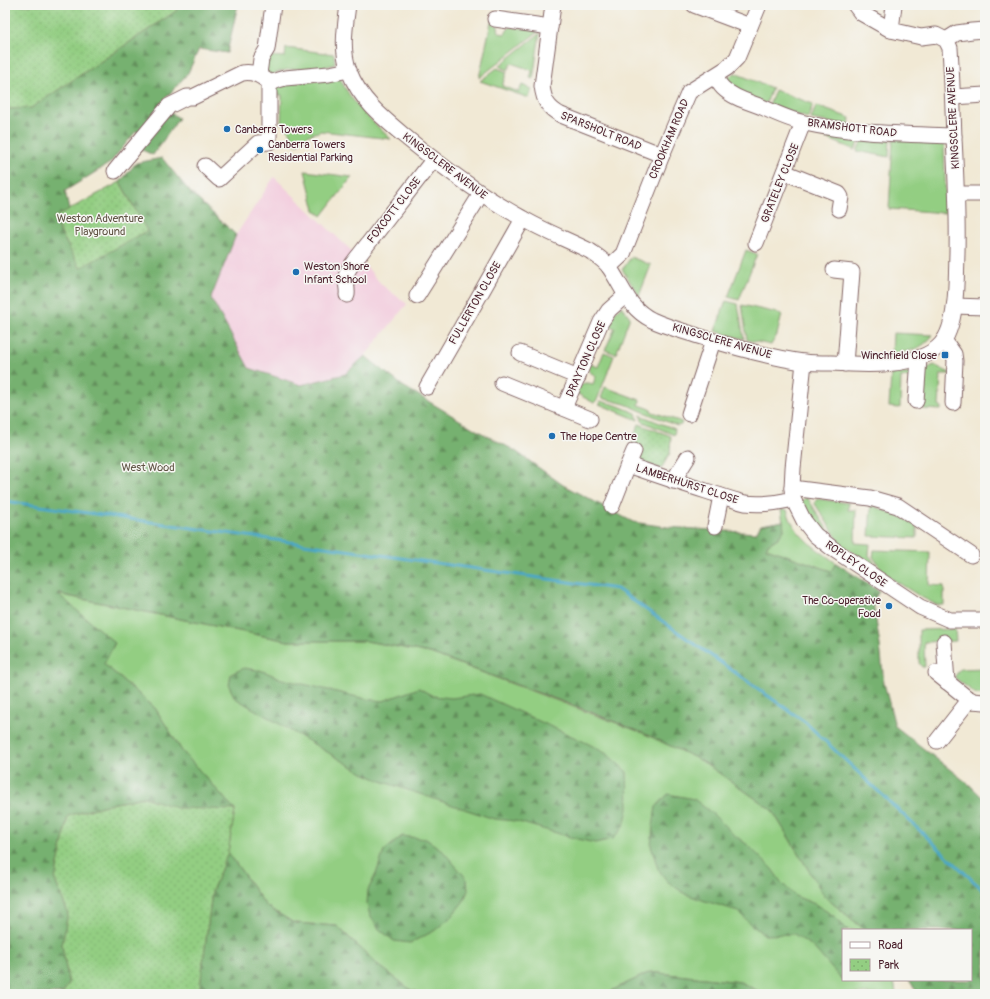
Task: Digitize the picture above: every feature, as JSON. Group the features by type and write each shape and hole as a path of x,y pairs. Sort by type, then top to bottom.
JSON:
{"street":[{"path":"258,74 261,58 267,49 273,5"},
{"name":"KINGSCLERE AVENUE","path":"348,5 343,44 345,57 354,84 363,97 382,118 433,160 481,194 523,219 590,251 600,258 609,267 635,308 652,320 678,330 744,350 804,362 845,364 887,364 907,362 932,352 944,340 949,329 954,306 956,273 957,194 950,48 946,40"},
{"name":"SPARSHOLT ROAD","path":"554,5 542,86 543,95 547,104 561,115 662,155"},
{"path":"694,5 750,26"},
{"name":"CROOKHAM ROAD","path":"609,267 623,254 662,155 689,92 727,68 738,58 759,5"},
{"path":"855,5 861,13 891,30 921,37 936,35 946,40 957,33 985,30"},
{"path":"891,30 894,5"},
{"path":"495,19 550,27"},
{"path":"205,166 219,179 258,143 269,142 269,88 271,83 285,78 329,74 349,70"},
{"path":"115,171 169,106 187,96 193,97 242,73 250,72 258,74 271,83"},
{"name":"BRAMSHOTT ROAD","path":"715,76 723,88 733,95 803,123 895,134 954,136"},
{"path":"953,96 985,95"},
{"name":"GRATELEY CLOSE","path":"756,243 803,123"},
{"name":"FOXCOTT CLOSE","path":"347,295 348,291 346,277 355,261 433,160"},
{"path":"784,172 839,194 842,197 839,209"},
{"path":"417,296 481,194"},
{"path":"957,194 985,194"},
{"name":"FULLERTON CLOSE","path":"427,387 523,219"},
{"path":"834,270 852,272 845,364"},
{"name":"DRAYTON CLOSE","path":"564,408 601,322 609,310 626,295"},
{"path":"954,306 985,307"},
{"path":"944,340 954,354 953,402"},
{"path":"689,414 713,341"},
{"path":"520,353 578,377"},
{"path":"916,402 919,358"},
{"path":"792,493 804,362"},
{"name":"DRAYTON CLOSE","path":"502,383 590,419"},
{"path":"673,481 688,457"},
{"name":"LAMBERHURST CLOSE","path":"612,506 628,465 673,481 745,503 776,503 792,493 870,498 898,506 971,555"},
{"name":"ROPLEY CLOSE","path":"792,493 804,521 816,535 832,549 920,607 950,620 985,620"},
{"path":"715,526 721,496"},
{"path":"944,642 941,677 971,701 985,702"},
{"path":"937,741 970,699"}],"shaded area":[{"name":"Weston Shore Infant School","path":"274,177 359,258 382,285 407,304 365,356 345,374 301,385 249,368 211,298 236,235"}],"green space":[{"path":"5,5 178,5 176,11 31,108 5,109"},
{"name":"West Wood","path":"178,5 238,5 227,53 199,49 188,73 159,106 179,118 153,155 140,149 137,130 110,163 65,191 69,210 53,219 80,267 147,231 120,182 136,163 162,158 190,192 236,235 211,298 249,368 301,385 345,374 365,356 403,386 478,431 514,450 563,485 633,522 667,527 756,533 761,525 783,521 784,530 778,538 768,544 766,548 831,571 836,563 879,591 873,602 884,683 895,726 971,786 985,800 985,994 918,994 910,981 972,981 972,929 864,929 825,897 772,810 702,761 643,733 588,711 430,653 366,641 288,641 58,594 115,643 104,664 155,708 182,751 235,810 176,809 144,797 103,806 68,816 55,880 68,913 62,945 69,984 62,994 5,994 5,109 31,108 176,11"},
{"path":"491,22 498,26 499,33 505,34 510,27 540,30 479,78"},
{"path":"540,33 533,79 530,78 531,70 511,63 508,70 499,66"},
{"path":"286,48 334,54 335,64 319,68 285,70 270,76 267,75 263,66 269,56 285,57"},
{"path":"497,68 507,72 502,86 519,92 522,85 532,89 529,98 480,81"},
{"path":"735,73 772,88 766,104 737,92 724,80"},
{"path":"340,78 356,103 391,139 321,131 309,135 296,145 285,124 281,123 282,95 273,95 273,91 280,84"},
{"path":"775,90 813,104 808,118 769,106"},
{"path":"816,106 850,118 849,126 811,119"},
{"path":"809,131 861,135 855,150"},
{"path":"864,136 890,139 889,157 857,151"},
{"path":"893,139 944,141 946,213 889,209"},
{"path":"305,171 352,177 322,216 315,210"},
{"name":"Weston Adventure Playground","path":"120,182 147,231 80,268 53,218"},
{"path":"746,250 757,254 739,300 728,297"},
{"path":"631,257 651,265 639,296 622,269"},
{"path":"726,301 738,304 744,339 715,331"},
{"path":"742,305 782,314 777,335 771,345 747,340"},
{"path":"621,306 630,317 616,354 605,350 615,328 605,324"},
{"path":"893,333 933,335 920,347 904,352 892,353"},
{"path":"604,352 614,356 597,400 594,403 576,393 582,384 593,384 596,376 589,371 588,363 598,367"},
{"path":"934,365 950,373 941,374 939,406 941,407 941,410 923,409 926,369"},
{"path":"912,373 912,377 901,377 900,408 889,407 891,374"},
{"path":"605,387 640,400 639,405 648,408 653,412 682,422 681,425 677,426 625,404 601,398"},
{"path":"600,401 616,405 636,413 638,420 599,404"},
{"path":"640,415 675,429 674,435 643,422"},
{"path":"639,424 671,436 670,453 661,469 642,462 640,456 642,450 632,445 635,438 633,438"},
{"path":"807,497 836,543 823,535 801,506 802,501"},
{"path":"816,500 849,503 848,510 856,510 855,543 870,544 869,555 880,571 841,544 815,504"},
{"path":"871,505 904,518 917,527 917,538 869,536"},
{"path":"781,509 787,510 791,521 799,533 809,543 836,563 831,571 766,548 768,544 778,538 784,530"},
{"path":"874,550 930,552 929,585 944,586 944,605 937,605 921,597 886,575 873,557"},
{"path":"57,594 288,641 366,641 430,653 643,733 702,761 772,810 825,897 864,929 842,929 842,981 894,981 896,994 764,994 740,982 650,972 608,994 424,994 411,990 377,964 337,926 294,923 266,906 228,852 235,810 182,751 155,708 104,664"},
{"path":"955,629 956,641 924,642 925,667 922,667 919,663 919,630"},
{"path":"244,668 263,671 282,679 366,699 383,701 419,688 433,696 452,698 480,694 589,744 607,754 627,772 628,809 624,826 613,839 595,843 515,821 494,819 381,781 363,773 235,698 229,686 231,674"},
{"path":"985,668 985,695 976,694 955,678 960,669"},
{"path":"668,794 694,799 713,814 733,834 749,846 772,869 781,882 795,896 815,904 834,916 847,929 842,929 842,980 813,947 794,934 765,935 750,924 738,911 685,894 667,881 658,869 651,846 656,807"},
{"path":"144,797 177,808 235,810 228,852 212,891 199,994 62,994 69,984 62,945 68,913 55,880 68,816 103,806"},
{"path":"402,836 426,839 442,850 467,879 468,891 463,902 450,918 434,931 410,943 394,941 379,929 370,916 367,904 368,890 376,874 384,851"},
{"path":"228,852 266,906 294,923 337,926 377,964 411,990 424,994 199,994 212,891"},
{"path":"650,972 740,982 764,994 608,994"}],"waterway":[{"path":"5,501 617,589 805,722 985,892"}],"place":[{"name":"Canberra Towers","path":"227,129"},
{"name":"Canberra Towers Residential Parking","path":"260,150"},
{"name":"Weston Shore Infant School","path":"296,272"},
{"name":"Winchfield Close","path":"945,355"},
{"name":"The Hope Centre","path":"552,436"},
{"name":"The Co-operative Food","path":"889,606"}]}
